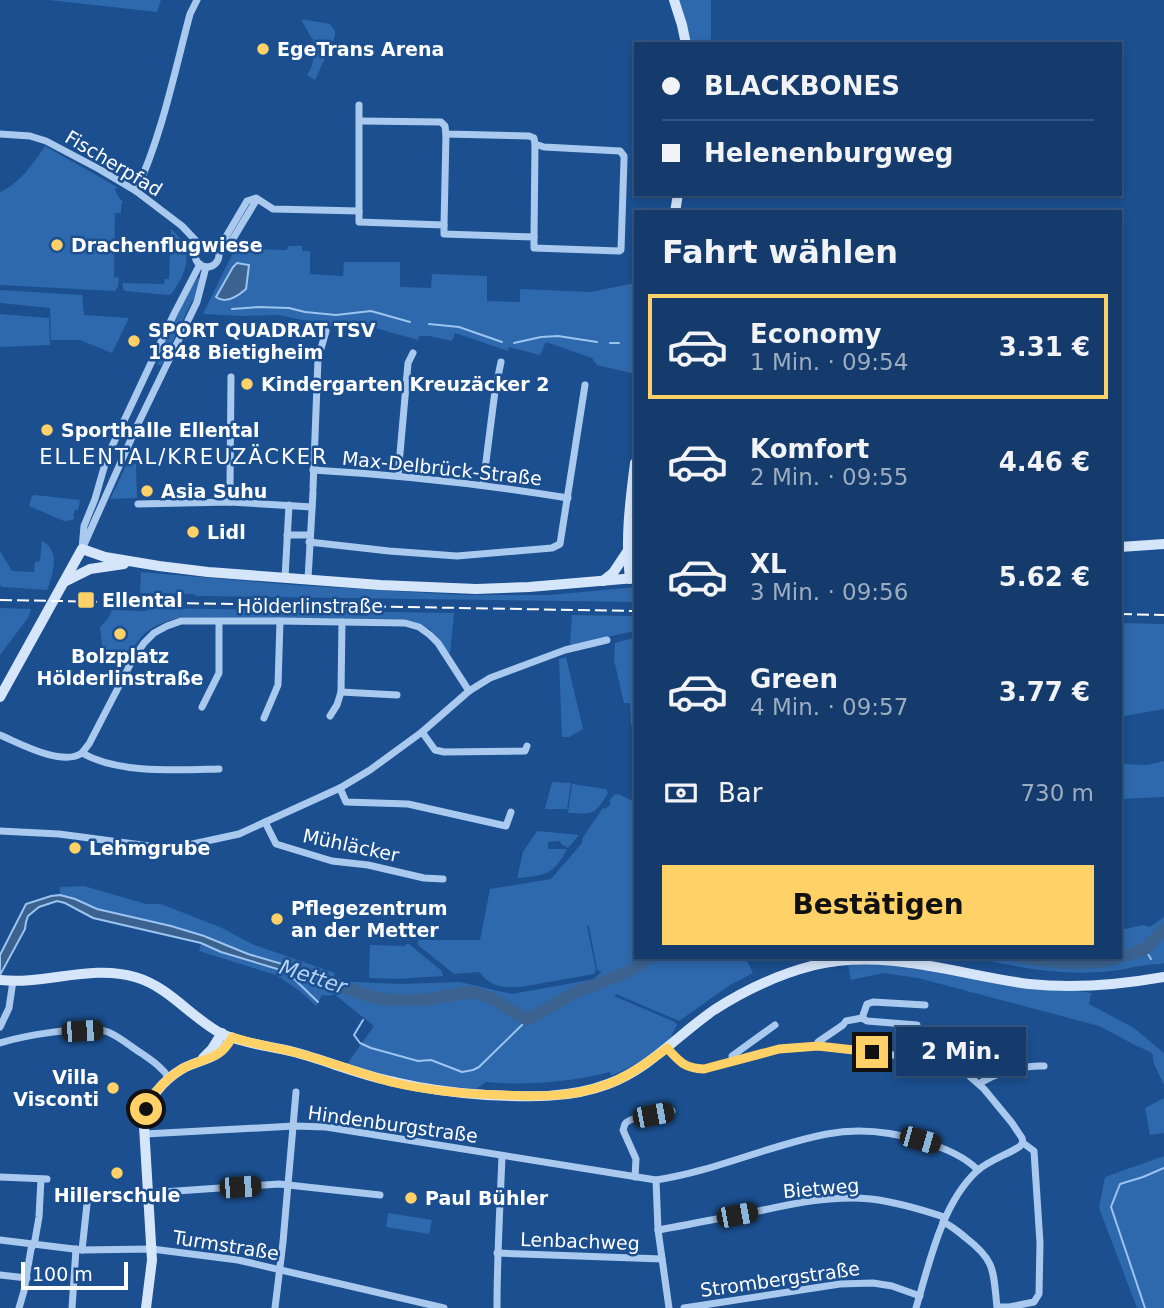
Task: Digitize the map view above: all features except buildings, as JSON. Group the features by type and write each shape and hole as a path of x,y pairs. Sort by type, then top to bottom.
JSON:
{"main road":[{"path":"674,0 685,42"},
{"path":"0,697 82,548 131,563 208,572 380,585 476,589 632,579 629,513 634,471"},
{"path":"1122,547 1164,544"},
{"path":"603,582 631,551"},
{"path":"64,582 90,569 131,563"},
{"path":"0,979 30,981 97,973 134,977 165,992 196,1017 227,1035 392,1082 435,1090 534,1096 572,1094 608,1084 667,1048 714,1011 748,990 782,975 818,965 862,960 913,963 1062,987 1098,986 1164,977"},
{"path":"146,1308 152,1249 144,1115 150,1100 169,1078 218,1054 228,1044 227,1035"}],"street":[{"path":"136,191 158,134 190,14 197,0"},
{"path":"359,106 359,222 444,225"},
{"path":"360,121 440,122 445,126 444,234 534,237"},
{"name":"Fischerpfad","path":"0,134 30,136 46,141 136,191 182,226 200,245"},
{"path":"446,134 534,138 534,248 621,250 622,153 544,148 535,144"},
{"path":"203,265 197,261 195,252 200,245 207,243 216,249 228,247 247,201 252,198 273,209 359,211"},
{"path":"238,225 257,199"},
{"path":"82,548 84,526 107,457 174,314 203,265 216,262 216,249"},
{"path":"82,548 197,302 203,265"},
{"path":"308,579 318,359 326,331"},
{"path":"398,476 408,363 413,353"},
{"path":"483,485 501,362"},
{"path":"230,502 231,377"},
{"path":"287,535 389,551 457,556 552,548 560,544 585,385"},
{"name":"Max-Delbrück-Straße","path":"313,470 483,485 568,498"},
{"path":"138,504 230,502 312,507"},
{"path":"285,578 289,505"},
{"name":"Hölderlinstraße","path":"82,753 132,659 144,643 154,633 181,621 397,623 419,627 438,643 469,691"},
{"path":"264,718 278,685 280,621"},
{"path":"202,707 219,673 219,622"},
{"path":"330,716 341,692 342,622"},
{"path":"0,831 59,834 141,846 175,847 239,834 340,788 370,770 422,732 469,691 490,678 565,650 607,640"},
{"path":"80,655 132,659"},
{"path":"341,692 397,695"},
{"path":"422,732 435,750 444,752 525,751 527,746"},
{"path":"0,735 59,757 82,753 92,759 143,768 219,769"},
{"path":"340,788 346,802 408,804 506,826 511,812"},
{"name":"Mühläcker","path":"265,822 276,844 332,862 368,865 443,880"},
{"path":"0,1027 9,1007 6,996 13,981"},
{"path":"862,1018 867,1004 873,1002 925,1005"},
{"path":"818,1046 818,1042 846,1021 862,1018 867,1021 917,1025"},
{"path":"734,1061 732,1056 775,1025"},
{"path":"0,1043 31,1035 104,1031 154,1062 169,1078"},
{"path":"908,1056 914,1039 924,1034 970,1036"},
{"path":"667,1048 676,1059 692,1068 704,1069 779,1049 818,1046 908,1056 967,1073 1012,1124 1023,1143 1034,1151 1040,1244 1039,1294 1034,1302 1027,1305 997,1307"},
{"path":"979,1084 1016,1069 1033,1065 1044,1066"},
{"path":"275,1308 296,1092"},
{"path":"635,1177 636,1159 623,1130 626,1121 672,1111"},
{"name":"Hindenburgstraße","path":"145,1134 294,1126 326,1128 656,1180 680,1177 828,1133 866,1131 904,1136 937,1145 969,1160 978,1170"},
{"path":"916,1308 944,1220 965,1185 978,1170 1023,1143"},
{"path":"496,1308 502,1156"},
{"path":"0,1177 44,1179 39,1217 19,1308"},
{"path":"656,1180 658,1230 669,1308"},
{"path":"148,1193 288,1185 380,1195"},
{"path":"71,1307 88,1195"},
{"name":"Bietweg","path":"658,1230 790,1204 831,1199 880,1200 916,1208 944,1220 986,1255 991,1265 997,1307"},
{"name":"Turmstraße","path":"0,1240 79,1249 152,1249 237,1260 443,1308"},
{"name":"Lenbachweg","path":"497,1253 662,1259"},
{"path":"0,1275 27,1278"},
{"name":"Strombergstraße","path":"684,1308 840,1284 873,1283 892,1286 920,1296"}],"shaded area":[{"path":"49,0 161,0 157,12"},
{"path":"679,0 711,0 711,42 690,42"},
{"path":"301,19 330,24 335,31 315,80 307,75 313,62 313,39"},
{"name":"Drachenflugwiese","path":"45,146 117,187 115,190 123,202 121,213 115,213 114,277 119,278 115,291 0,285 0,192 20,178"},
{"path":"171,229 179,237 186,252 185,268 172,293 169,295 125,291 123,283 164,284 165,279 169,279"},
{"path":"288,246 302,246 302,251 310,251 310,274 343,276 344,262 400,262 400,287 431,288 432,274 487,276 487,301 520,302 520,289 591,292 634,283 634,374 597,365 592,358 546,342 540,355 509,347 508,351 455,333 452,341 429,336 419,336 418,340 361,324 358,331 278,315 203,314 235,249 287,250"},
{"path":"197,278 202,279 194,301 161,366 157,364 160,359 157,357"},
{"path":"0,290 82,295 84,315 129,318 112,353 80,340 51,340 50,308 0,303"},
{"path":"0,314 49,318 50,345 0,347"},
{"path":"127,464 136,464 137,498 110,499"},
{"path":"32,496 80,500 78,510 75,510 73,516 75,517 64,521 29,506"},
{"path":"42,541 48,545 54,557 47,590 2,587 0,551 12,571 34,572 35,562 40,561"},
{"path":"141,572 461,595 550,595 634,587 634,602 195,596 140,593"},
{"path":"0,608 31,609 28,618 0,655"},
{"path":"151,608 454,613 450,654 430,629 397,619 182,617 165,622 145,633 130,654 103,653 100,627 112,610 145,611"},
{"path":"572,615 634,616 634,631 570,645"},
{"path":"1122,623 1164,624 1164,709 1124,716 1122,725"},
{"path":"633,638 634,641 634,725 631,725 630,703 624,703 614,660 615,643"},
{"path":"566,657 583,729 569,737 562,737 559,659"},
{"path":"1164,761 1164,797 1122,799 1122,764 1147,765"},
{"path":"552,782 571,783 567,809 545,809"},
{"path":"572,784 606,789 608,793 600,806 592,812 568,813"},
{"path":"618,794 634,802 634,959 746,959 753,973 730,985 679,1021 616,994 614,996 677,1025 669,1040 658,1050 611,1076 610,1072 548,1082 486,1082 476,1089 411,1080 347,1064 374,1026 334,994 322,995 316,1006 276,975 199,951 203,936 97,909 60,895 60,887 84,886 146,904 161,904 222,928 252,944 335,973 331,981 401,984 460,982 512,994 594,979 602,971 597,969 589,926 596,970 594,974 521,987 497,986 479,972 454,974 418,945 418,940 480,940 490,889 551,879 582,843 583,837 603,808 611,804 609,801"},
{"path":"537,831 579,835 568,848 560,841 548,842 548,849 567,849 553,869 541,875 517,878 523,852"},
{"path":"1164,917 1164,963 1112,971 1064,972 984,959 1122,959 1122,930 1143,925 1150,927"},
{"path":"406,944 442,971 443,976 369,978 370,945"},
{"path":"882,963 1091,993 1089,1004 1134,1028 1164,1053 1164,1085 1152,1053 1099,1026 918,978 883,973 851,980 848,964"},
{"path":"1164,1098 1164,1133 1150,1135 1145,1108"},
{"path":"1164,1156 1164,1308 1137,1308 1099,1208 1105,1177"},
{"path":"388,1213 432,1220 429,1234 386,1227"}],"water":[{"path":"237,263 249,265 246,289 232,299 216,297 233,267"},
{"path":"60,895 97,909 204,936 248,954 316,974 314,980 221,952 201,943 93,918 57,901 39,907 28,916 25,929 0,975 0,955 26,904"}],"waterway":[{"path":"232,309 289,308 336,315 371,311 410,322"},
{"path":"429,324 459,327 502,342"},
{"path":"514,343 558,336 597,342"},
{"path":"610,343 619,343"},
{"name":"Metter","path":"1122,956 1145,949 1164,929"},
{"path":"1145,949 1151,959"},
{"name":"Metter","path":"300,971 371,997 391,1000 423,1000 471,992 491,998 527,1020 576,992 628,972 647,959"},
{"name":"Metter","path":"1035,959 1083,963 1112,959"},
{"path":"286,971 318,1002"},
{"path":"363,1020 354,1035 360,1043 418,1061 431,1060 462,1072 479,1067 527,1020"},
{"path":"1145,1308 1111,1207 1120,1184 1164,1168"}],"railway":[{"path":"0,600 634,611"},
{"path":"1122,614 1164,615"}],"place":[{"name":"EgeTrans Arena","path":"263,49"},
{"name":"Drachenflugwiese","path":"57,245"},
{"name":"SPORT QUADRAT TSV 1848 Bietigheim","path":"134,341"},
{"name":"Kindergarten Kreuzäcker 2","path":"247,384"},
{"name":"Sporthalle Ellental","path":"47,430"},
{"name":"Asia Suhu","path":"147,491"},
{"name":"Lidl","path":"193,532"},
{"name":"Ellental","path":"86,600"},
{"name":"Bolzplatz Hölderlinstraße","path":"120,634"},
{"name":"Lehmgrube","path":"75,848"},
{"name":"Pflegezentrum an der Metter","path":"277,919"},
{"name":"Villa Visconti","path":"113,1088"},
{"name":"Hillerschule","path":"117,1173"},
{"name":"Paul Bühler","path":"411,1198"}],"district":[{"name":"ELLENTAL/KREUZÄCKER","path":"184,457"}],"route":[{"path":"146,1109 150,1100 169,1078 218,1054 232,1037 294,1052 392,1082 486,1095 559,1096 584,1091 623,1077 667,1048 680,1062 692,1068 704,1069 779,1049 818,1046 872,1052"}]}
